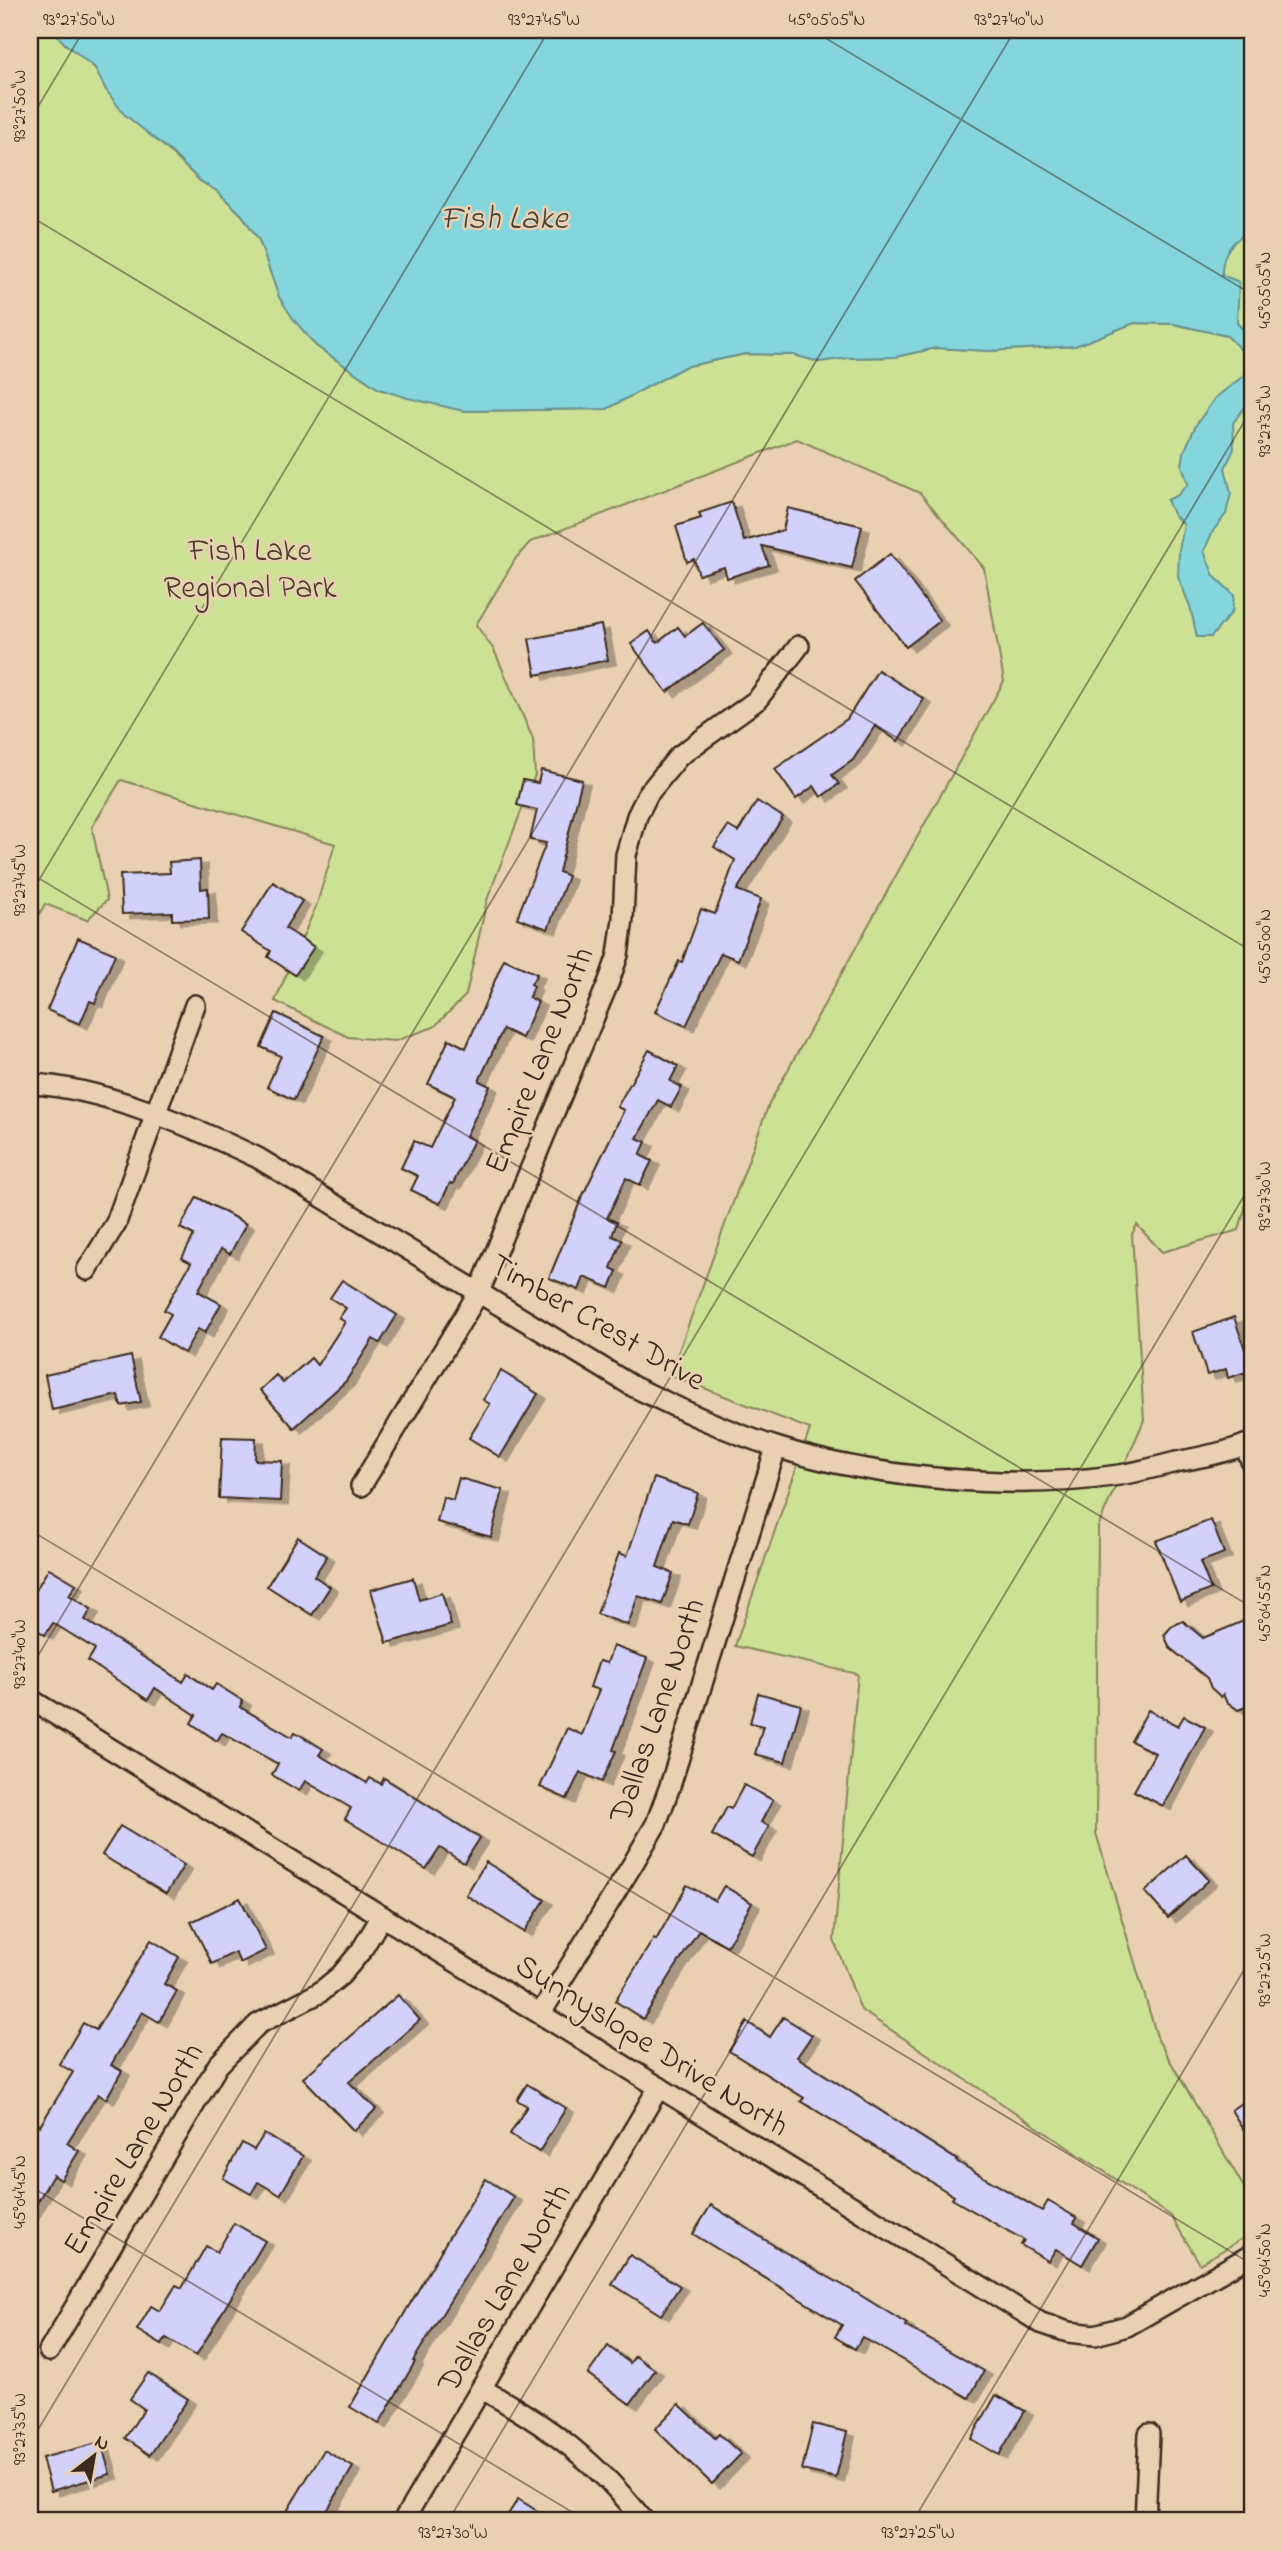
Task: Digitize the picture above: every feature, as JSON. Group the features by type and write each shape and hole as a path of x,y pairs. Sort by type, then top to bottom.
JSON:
{"street":[{"name":"Empire Lane North","path":"361,1486 479,1292 609,981 618,956 624,919 626,855 637,816 648,794 679,756 757,700 799,646"},
{"path":"87,1270 116,1223 195,1005"},
{"name":"Timber Crest Drive","path":"30,1084 44,1084 113,1100 206,1133 258,1158 579,1356 634,1387 684,1411 776,1448 850,1466 937,1478 1022,1482 1118,1475 1249,1444"},
{"path":"1249,1444 1253,1466"},
{"name":"Dallas Lane North","path":"541,2013 656,1824 776,1448"},
{"name":"Sunnyslope Drive North","path":"30,1699 1041,2323 1068,2332 1095,2335 1127,2326 1253,2254"},
{"name":"Empire Lane North","path":"49,2351 218,2065 233,2046 258,2024 318,1993 341,1975 361,1951 382,1916"},
{"name":"Dallas Lane North","path":"403,2521 659,2087"},
{"path":"482,2389 521,2411 577,2450 625,2496 644,2521"},
{"path":"1146,2521 1149,2434"}],"green space":[{"name":"Fish Lake Regional Park","path":"30,30 53,30 95,68 106,90 200,181 217,191 242,215 259,240 279,297 316,346 379,389 464,411 607,409 684,367 746,354 794,355 819,362 847,358 895,357 936,348 989,351 1075,346 1134,323 1174,324 1227,336 1221,259 1233,240 1253,228 1253,1179 1239,1230 1162,1252 1137,1225 1132,1234 1144,1420 1098,1527 1096,1833 1158,2040 1253,2203 1253,2232 1200,2264 1171,2216 861,2010 834,1940 858,1674 735,1646 810,1429 670,1375 769,1104 1004,681 984,568 920,493 797,439 530,542 516,558 476,625 494,650 533,739 535,775 487,900 466,995 434,1027 395,1041 348,1037 275,1001 317,904 335,844 121,780 92,827 107,900 87,920 45,904 30,930"}],"water":[{"name":"Fish Lake","path":"53,30 1253,30 1253,228 1240,237 1226,253 1222,275 1239,282 1237,323 1253,340 1253,396 1233,423 1234,449 1225,468 1231,493 1226,514 1213,531 1204,551 1214,576 1234,595 1232,612 1211,637 1197,637 1190,606 1178,577 1179,550 1184,525 1173,514 1167,500 1178,495 1188,484 1182,466 1184,452 1196,425 1215,398 1246,374 1248,357 1227,336 1174,324 1134,323 1075,346 989,351 936,348 895,357 847,358 819,362 794,355 745,354 684,367 607,409 464,411 408,398 379,389 316,346 279,297 259,240 242,215 124,114 106,90 95,68 64,43"}],"building":[{"path":"732,502 744,541 783,530 788,508 862,526 852,568 762,546 769,565 727,578 724,567 699,575 694,559 687,562 676,526 701,518 699,513"},
{"path":"890,554 940,621 906,647 855,581"},
{"path":"703,623 724,650 667,692 631,644 649,631 657,643 678,627 685,636"},
{"path":"601,625 608,660 536,675 529,639"},
{"path":"878,670 924,699 898,741 875,726 853,760 832,775 839,784 821,797 814,786 796,799 775,769 847,719"},
{"path":"541,770 582,780 559,872 568,876 548,929 517,918 546,843 530,840 537,810 517,805 523,780 538,783"},
{"path":"757,801 783,817 737,890 761,899 738,960 721,953 686,1026 655,1012 679,961 682,962 701,909 715,914 735,860 714,847 728,826 738,832"},
{"path":"200,860 201,889 208,888 209,919 172,920 172,912 122,914 120,875 170,873 169,862"},
{"path":"273,882 302,901 285,928 314,947 295,975 268,957 271,951 241,932"},
{"path":"78,938 115,954 95,1003 90,1001 80,1024 47,1010"},
{"path":"504,959 537,974 531,984 534,986 529,997 538,1002 522,1038 503,1029 479,1081 490,1086 466,1136 474,1140 440,1204 411,1190 418,1176 401,1168 414,1141 430,1148 455,1097 428,1084 449,1039 466,1048"},
{"path":"276,1013 324,1036 294,1100 267,1087 281,1056 261,1047"},
{"path":"649,1050 678,1066 670,1081 682,1087 671,1107 658,1100 637,1138 646,1142 640,1155 652,1161 640,1185 626,1178 607,1218 617,1222 612,1236 622,1240 611,1268 617,1271 610,1288 584,1277 579,1290 549,1278 582,1197 624,1110 617,1107"},
{"path":"197,1197 246,1224 230,1254 221,1249 198,1291 221,1304 205,1333 198,1329 184,1353 158,1337 171,1314 164,1310 191,1263 182,1258 194,1235 180,1228"},
{"path":"342,1280 397,1315 380,1343 373,1339 346,1381 294,1428 260,1390 276,1375 283,1383 311,1358 317,1365 345,1322 339,1318 346,1308 330,1298"},
{"path":"1234,1317 1252,1370 1228,1378 1226,1369 1207,1375 1193,1332"},
{"path":"131,1356 141,1402 121,1406 118,1395 52,1410 45,1375"},
{"path":"501,1371 538,1394 500,1457 469,1438 490,1404 483,1400"},
{"path":"222,1437 256,1438 255,1460 282,1461 280,1501 219,1498"},
{"path":"459,1478 503,1490 491,1537 437,1522 443,1497 453,1500"},
{"path":"654,1478 698,1493 688,1524 673,1519 657,1567 673,1573 662,1604 638,1596 628,1625 597,1614 619,1553 627,1556"},
{"path":"1211,1520 1224,1553 1200,1562 1211,1589 1180,1602 1156,1541"},
{"path":"298,1537 327,1556 314,1576 330,1587 312,1615 267,1586"},
{"path":"49,1568 76,1584 69,1595 91,1609 85,1620 183,1682 188,1674 212,1690 216,1684 243,1701 240,1707 292,1737 295,1732 323,1749 319,1755 367,1783 370,1778 381,1784 384,1778 480,1838 464,1863 440,1848 426,1869 345,1819 351,1808 305,1781 299,1791 272,1775 278,1764 222,1733 217,1741 191,1723 196,1715 155,1688 148,1700 88,1661 95,1649 53,1623 45,1635 30,1625 30,1599"},
{"path":"413,1578 419,1600 442,1593 451,1625 387,1643 371,1590"},
{"path":"1246,1620 1253,1638 1253,1704 1238,1710 1226,1701 1223,1694 1221,1697 1211,1688 1207,1678 1170,1648 1164,1635 1172,1626 1183,1621 1203,1638"},
{"path":"613,1646 647,1658 613,1750 616,1751 602,1782 580,1772 567,1799 540,1787 567,1728 582,1735 599,1690 590,1687 599,1661 607,1663"},
{"path":"758,1693 801,1705 785,1762 755,1754 763,1726 750,1723"},
{"path":"1148,1710 1178,1726 1184,1716 1205,1727 1163,1806 1134,1791 1155,1753 1131,1741"},
{"path":"744,1785 773,1800 761,1822 769,1826 752,1857 712,1835 727,1807 731,1809"},
{"path":"120,1826 184,1865 166,1894 102,1855"},
{"path":"1186,1855 1209,1880 1168,1918 1145,1892"},
{"path":"486,1862 545,1900 524,1932 466,1895"},
{"path":"687,1885 715,1901 724,1886 752,1903 727,1946 699,1930 643,2019 615,2001 654,1938 656,1940"},
{"path":"240,1898 266,1950 240,1963 235,1952 212,1964 191,1922"},
{"path":"151,1940 179,1957 164,1984 177,1991 159,2022 142,2012 111,2065 122,2071 106,2099 98,2094 67,2143 79,2151 61,2180 53,2175 30,2215 30,2119 40,2126 73,2072 59,2064 83,2023 96,2030"},
{"path":"398,1995 420,2020 349,2082 376,2109 354,2131 303,2078"},
{"path":"783,2017 812,2035 797,2057 956,2161 1042,2211 1048,2201 1077,2218 1074,2223 1098,2238 1082,2265 1056,2249 1048,2261 1021,2245 1024,2240 952,2199 954,2196 801,2101 804,2098 729,2051 747,2022 770,2037"},
{"path":"527,2084 566,2108 539,2152 510,2134 527,2106 517,2100"},
{"path":"1253,2095 1253,2144 1231,2110"},
{"path":"264,2134 303,2156 280,2195 258,2182 251,2194 223,2178 242,2143 254,2150"},
{"path":"486,2179 514,2197 413,2361 415,2362 379,2424 350,2407"},
{"path":"711,2205 984,2371 969,2398 862,2337 855,2349 835,2337 842,2325 693,2234"},
{"path":"234,2223 265,2241 196,2356 166,2338 162,2345 137,2330 151,2306 160,2311 176,2285 182,2288 206,2246 217,2252"},
{"path":"630,2255 680,2286 661,2315 612,2284"},
{"path":"608,2346 630,2363 635,2356 655,2370 630,2404 588,2374"},
{"path":"148,2373 188,2399 150,2455 125,2438 144,2409 130,2399"},
{"path":"996,2395 1025,2411 999,2455 971,2439"},
{"path":"679,2404 715,2438 719,2434 741,2454 712,2484 655,2429"},
{"path":"813,2424 847,2432 836,2478 802,2470"},
{"path":"101,2442 110,2474 51,2491 42,2458"},
{"path":"324,2450 353,2467 321,2521 281,2521"},
{"path":"518,2499 553,2521 504,2521"}]}
